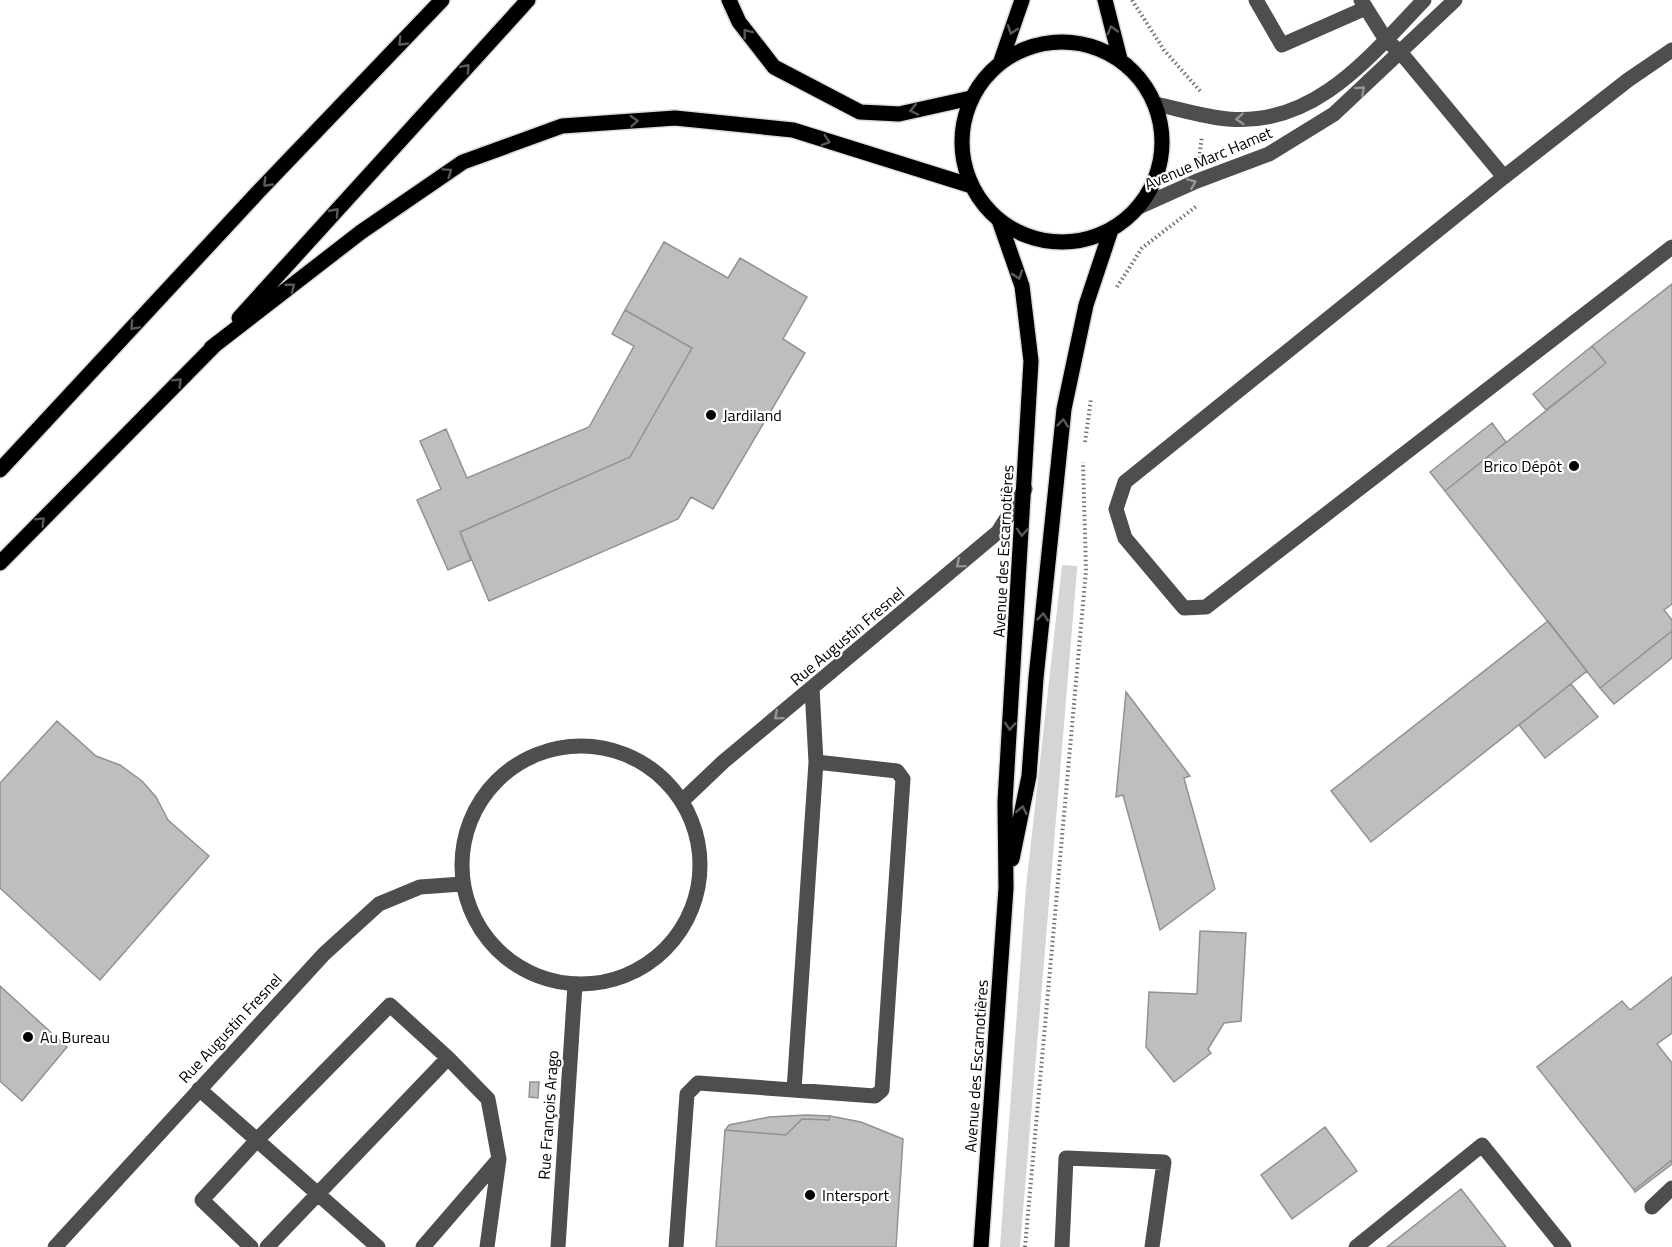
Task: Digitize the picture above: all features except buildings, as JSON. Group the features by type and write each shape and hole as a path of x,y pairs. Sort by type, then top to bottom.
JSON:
{"main road":[{"path":"0,470 259,191 442,0"},
{"path":"0,563 211,348 528,0"},
{"path":"729,0 739,22 774,67 860,112 899,114 971,98"},
{"path":"1001,61 1022,0"},
{"path":"1105,0 1120,59"},
{"path":"1060,41 1091,45 1120,59 1141,79 1156,104 1162,131 1161,158 1153,184 1139,207 1111,230 1083,240 1053,242 1025,235 999,220 983,204 972,186 964,164 962,142 964,120 971,98 984,78 1001,61 1029,46 1060,41"},
{"path":"211,348 362,232 464,162 562,126 675,118 793,130 972,186"},
{"name":"Avenue des Escarnotières","path":"981,1247 1006,888 1005,802 1031,361 1022,286 999,220"},
{"name":"Avenue des Escarnotières","path":"1006,888 1029,777 1036,678 1064,409 1086,305 1111,230"}],"street":[{"path":"1256,0 1282,45 1364,4 1386,40 1401,53 1504,177"},
{"name":"Avenue Marc Hamet","path":"1156,104 1228,120 1270,117 1321,98 1364,63 1424,0"},
{"name":"Avenue Marc Hamet","path":"1139,207 1197,181 1269,154 1334,114 1455,0"},
{"path":"1672,50 1619,87 1504,177 1125,482 1116,510 1125,538 1184,608 1206,607 1672,247"},
{"name":"Rue Augustin Fresnel","path":"682,801 723,762 998,532 1025,489"},
{"path":"794,1090 816,762 812,688"},
{"path":"592,746 623,754 651,769 682,801 696,836 700,873 692,909 674,941 646,966 612,981 575,985 535,976 501,954 476,922 462,884 464,842 479,804 506,772 532,756 561,748 592,746"},
{"path":"676,1247 687,1094 698,1083 875,1096 882,1090 903,779 897,771 816,762"},
{"name":"Rue Augustin Fresnel","path":"55,1247 324,954 379,904 420,887 462,884"},
{"name":"Rue François Arago","path":"558,1247 575,985"},
{"path":"251,1247 202,1200 257,1140 390,1005 448,1058 488,1099 499,1160 487,1247"},
{"path":"267,1247 448,1058"},
{"path":"199,1089 378,1247"},
{"path":"1356,1247 1482,1145 1564,1247"},
{"path":"1062,1247 1066,1158 1164,1162 1152,1247"},
{"path":"423,1247 499,1160"},
{"path":"1652,1207 1672,1188"}],"path":[{"path":"1110,297 1142,248 1198,207 1197,181 1206,115 1203,97 1192,80 1164,50 1132,0"},
{"path":"1084,449 1091,396"},
{"path":"1025,1247 1086,571 1083,460"}],"shaded area":[{"path":"1062,565 1077,566 1077,570 1020,1247 1000,1247 1026,887"}],"place":[{"name":"Jardiland","path":"711,415"},
{"name":"Brico Dépôt","path":"1574,466"},
{"name":"Au Bureau","path":"28,1037"},
{"name":"Intersport","path":"810,1195"}]}
